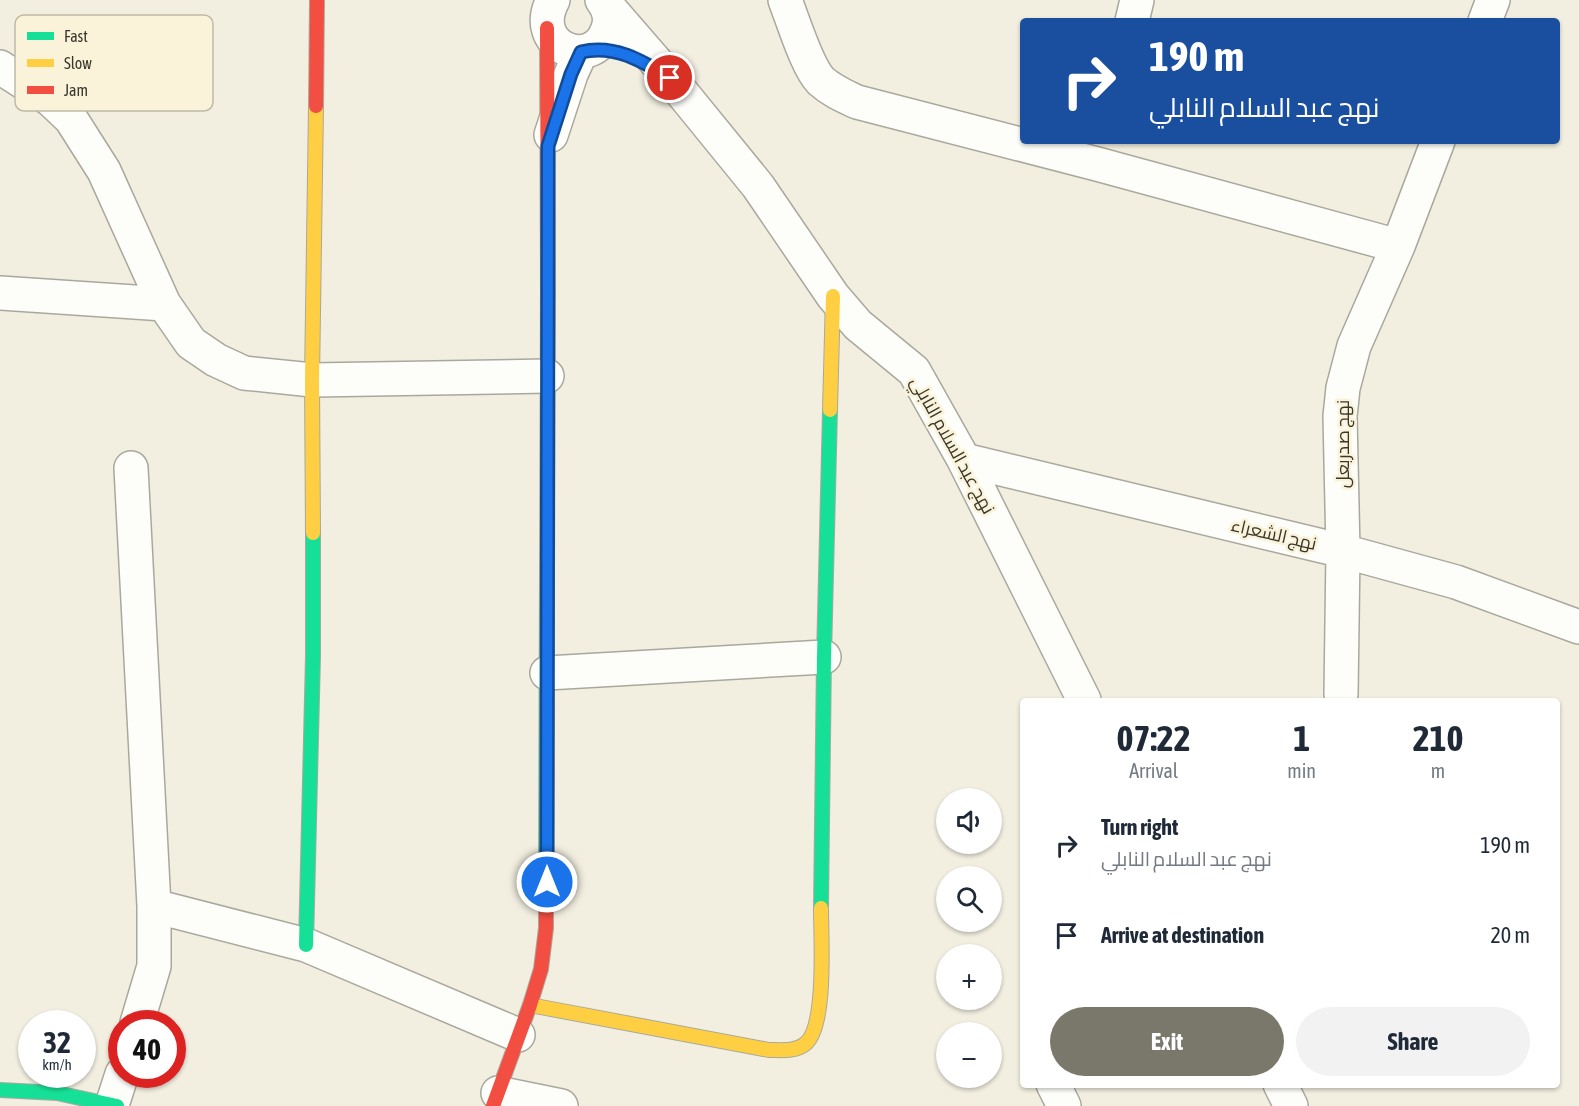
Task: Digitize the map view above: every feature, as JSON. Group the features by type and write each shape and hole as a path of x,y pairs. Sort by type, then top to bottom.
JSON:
{"street":[{"path":"306,945 313,656 312,380 317,0"},
{"path":"785,0 819,80 835,92 857,102 1020,136"},
{"path":"1132,18 1137,0"},
{"path":"1486,18 1493,0"},
{"path":"547,12 550,36 564,49 585,51 596,46 607,34 609,18 603,1"},
{"name":"نهج عبد السلام النابلي","path":"603,1 670,78 758,186 833,296 858,325 914,371 964,460 1083,698"},
{"path":"547,12 546,928 542,969 495,1099 561,1106"},
{"path":"548,146 566,89 585,51"},
{"name":"نهج عبد السلام النابلي","path":"585,51 616,51 635,57 670,78"},
{"path":"0,67 15,77"},
{"path":"64,111 86,141 104,171 164,304 191,343 216,360 244,373 312,380 547,376"},
{"path":"1060,144 1099,152 1398,246"},
{"name":"نهج صدربعل","path":"1341,694 1343,550 1340,416 1343,388 1354,346 1398,246 1437,144"},
{"path":"0,293 164,304"},
{"path":"530,1005 769,1050 783,1051 797,1048 812,1041 817,1031 820,1009 824,657 833,296"},
{"name":"نهج الشعراء","path":"964,460 1343,550 1456,582 1579,627"},
{"path":"131,468 154,906 154,966 141,1010"},
{"path":"547,673 824,657"},
{"path":"154,906 306,945 518,1035"},
{"path":"0,1090 57,1093 115,1105 119,1088"},
{"path":"1055,1088 1064,1106"},
{"path":"1282,1088 1291,1106"}],"traffic: fast":[{"path":"546,862 548,290"},
{"path":"821,908 830,410"},
{"path":"306,945 313,656 313,533"},
{"path":"0,1090 57,1093 117,1106"}],"traffic: slow":[{"path":"313,533 312,380 316,106"},
{"path":"830,410 833,296"},
{"path":"530,1005 769,1050 797,1048 805,1044 812,1035 817,1020 822,959 821,908"}],"traffic: jam":[{"path":"316,106 317,0"},
{"path":"547,28 548,290"},
{"path":"493,1106 541,969 546,928 546,862"}],"route":[{"path":"547,882 548,146 571,74 581,52 616,51 635,57 670,78"}]}
